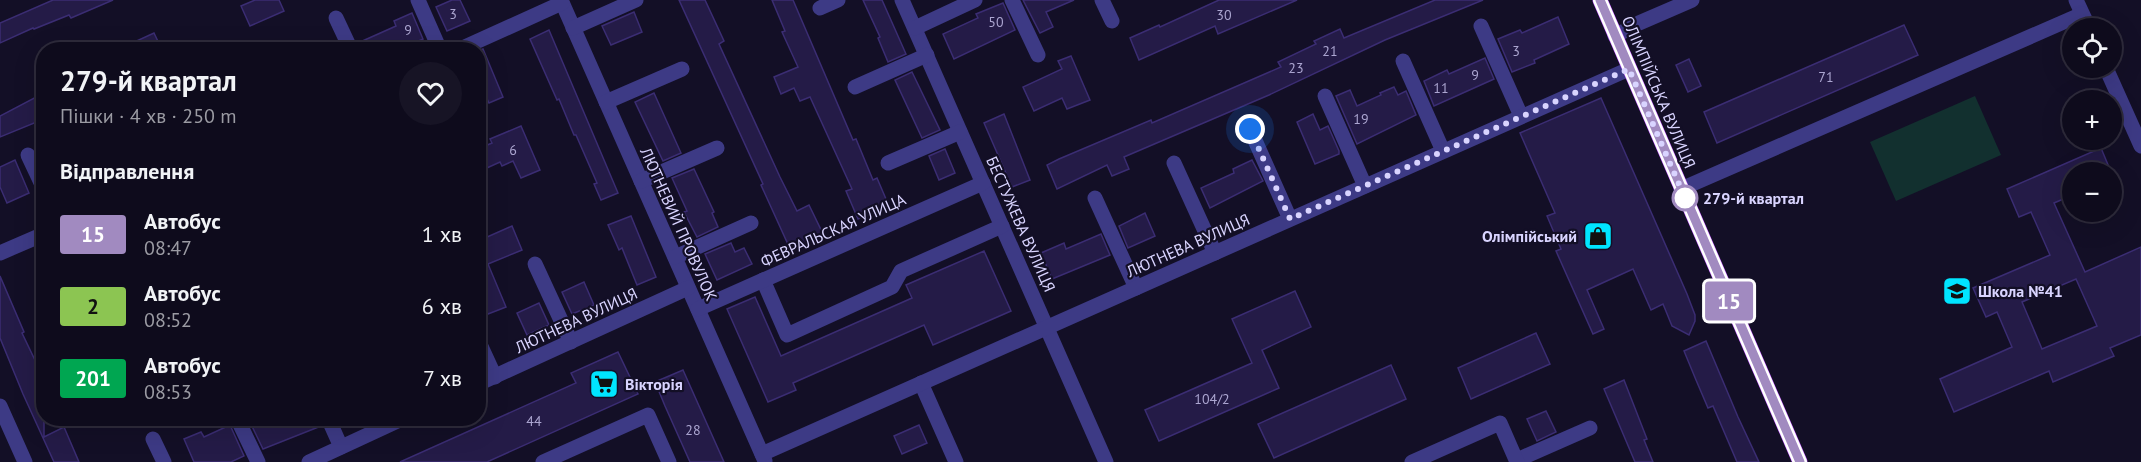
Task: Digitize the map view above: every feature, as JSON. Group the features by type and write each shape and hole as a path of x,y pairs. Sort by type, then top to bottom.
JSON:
{"main road":[{"name":"ОЛІМПІЙСЬКА ВУЛИЦЯ","path":"1600,0 1800,462"}],"street":[{"path":"418,0 436,42"},
{"path":"573,28 636,0"},
{"path":"820,8 838,0"},
{"name":"БЕСТУЖЕВА ВУЛИЦЯ","path":"902,0 1106,462"},
{"path":"915,28 975,0"},
{"path":"1012,0 1038,55"},
{"path":"1102,0 1112,21"},
{"path":"1615,36 1692,0"},
{"path":"475,42 562,2"},
{"name":"ЛЮТНЕВИЙ ПРОВУЛОК","path":"562,2 764,458"},
{"path":"1681,189 2079,7"},
{"path":"336,18 347,42"},
{"path":"1481,26 1521,116"},
{"path":"855,87 927,55"},
{"path":"1403,61 1443,151"},
{"path":"606,102 682,69"},
{"name":"ЛЮТНЕВА ВУЛИЦЯ","path":"764,458 921,383 1629,69"},
{"path":"2110,78 2141,146"},
{"path":"1325,96 1365,186"},
{"path":"1250,129 1290,219"},
{"path":"888,163 960,132"},
{"path":"641,181 717,148"},
{"path":"28,154 36,172"},
{"path":"1174,163 1215,253"},
{"name":"ФЕВРАЛЬСКАЯ УЛИЦА","path":"698,309 983,183"},
{"path":"1095,198 1136,288"},
{"path":"675,257 750,223"},
{"path":"763,280 787,335 892,287 901,271 1002,226"},
{"path":"0,253 36,237"},
{"path":"535,264 571,342"},
{"name":"ЛЮТНЕВА ВУЛИЦЯ","path":"486,381 688,288"},
{"path":"486,357 495,377"},
{"path":"921,383 956,462"},
{"path":"0,406 25,462"},
{"path":"543,462 648,415 669,462"},
{"path":"1412,462 1500,423 1517,461 1590,428"},
{"path":"241,426 258,462"},
{"path":"332,426 341,447"},
{"path":"309,462 387,426"},
{"path":"153,439 164,462"}],"green space":[{"path":"1975,96 2001,155 1896,201 1870,142"}],"building":[{"path":"53,0 113,0 71,18 69,15 33,28 0,43 0,23"},
{"path":"255,0 279,0 284,11 250,26 241,6"},
{"path":"452,0 460,0 470,21 447,31 436,7"},
{"path":"679,0 705,0 724,41 719,44 797,211 809,205 824,236 791,251"},
{"path":"772,0 793,0 853,140 856,139 873,180 877,178 889,206 858,219 846,191 852,189 810,97 800,101 794,88 781,94 774,77 798,67 782,32 785,31"},
{"path":"863,0 882,0 906,54 888,62 878,38 880,37"},
{"path":"1023,0 1074,0 1046,12 1053,27 1040,33"},
{"path":"1219,0 1297,0 1218,34 1215,26 1139,60 1130,38"},
{"path":"1435,0 1483,0 1385,40 1269,95 1124,157 1129,169 1112,176 1107,165 1057,189 1047,165 1059,159 1151,120 1152,123 1281,67 1278,62 1316,44 1314,41 1340,29 1344,38"},
{"path":"1003,3 1015,30 954,59 943,34 978,18 976,14"},
{"path":"634,12 642,32 611,45 602,26"},
{"path":"412,13 423,39 416,42 360,42 396,26 394,21"},
{"path":"1558,17 1569,44 1534,60 1535,63 1512,72 1498,39 1520,30 1522,33"},
{"path":"1904,25 1918,55 1717,143 1704,112"},
{"path":"549,30 618,193 601,200 594,184 597,183 576,135 574,135 559,99 557,100 530,39"},
{"path":"154,33 158,42 134,42"},
{"path":"486,56 503,97 489,103 486,96"},
{"path":"1071,56 1090,100 1067,109 1062,98 1034,111 1023,87 1062,69 1058,61"},
{"path":"1485,58 1494,79 1434,106 1424,81 1447,70 1449,74"},
{"path":"1689,59 1701,86 1688,92 1676,65"},
{"path":"912,72 940,130 922,138 895,80"},
{"path":"1394,87 1398,95 1406,91 1416,115 1357,144 1336,96 1350,90 1357,106"},
{"path":"654,93 681,153 663,161 635,102"},
{"path":"36,97 36,122 0,137 0,116"},
{"name":"Олімпійський","path":"1601,98 1695,315 1689,335 1672,326 1663,304 1651,310 1633,269 1587,290 1604,329 1593,334 1556,251 1561,249 1547,216 1555,213 1520,133"},
{"path":"1004,114 1030,180 1012,187 984,123"},
{"path":"1313,114 1320,130 1328,126 1339,151 1339,154 1315,164 1297,122"},
{"path":"521,126 540,170 521,178 513,161 502,166 500,162 486,168 486,146 492,143 490,139"},
{"path":"945,149 955,173 939,180 929,156"},
{"path":"2096,150 2102,150 2107,162 2069,162"},
{"path":"15,160 29,193 7,203 0,187 0,167"},
{"path":"1252,160 1263,181 1210,208 1201,188 1234,173 1233,169"},
{"path":"2062,165 2062,200 2054,203 2085,272 2141,247 2141,335 2110,348 2114,356 2053,382 2049,371 1954,412 1940,379 2012,347 1997,312 1986,317 1973,288 2050,255 2031,212 2019,217 2007,189","holes":["2076,279 2097,326 2042,349 2022,302"]},
{"path":"694,169 714,212 712,213 718,227 697,237 684,212 687,211 672,178"},
{"path":"1145,213 1155,236 1128,248 1119,226"},
{"path":"631,216 656,277 637,285 622,248 619,250 608,225"},
{"path":"512,226 522,250 488,264 506,307 488,314 486,310 486,237"},
{"path":"1101,234 1110,255 1052,279 1041,253 1064,243 1066,249"},
{"path":"731,243 735,252 744,248 752,264 717,280 705,254"},
{"path":"984,251 1011,311 933,345 924,325 793,383 796,390 768,402 727,309 755,297 781,356 912,298 906,285"},
{"path":"0,276 36,362 36,423 23,394 0,338"},
{"path":"584,282 594,305 572,314 562,292"},
{"path":"1295,291 1311,327 1262,350 1279,388 1159,441 1145,410 1252,363 1232,319"},
{"path":"539,303 549,325 527,335 517,313"},
{"path":"1536,333 1550,364 1471,399 1458,368"},
{"path":"1706,341 1759,462 1737,462 1713,406 1708,408 1684,351"},
{"path":"618,352 638,394 487,462 400,462 480,426 486,426 486,423 576,383 571,373"},
{"path":"1391,365 1406,399 1274,458 1258,424"},
{"path":"683,370 724,462 690,462 665,406 655,382"},
{"path":"1624,380 1647,439 1644,440 1653,462 1635,462 1604,389"},
{"path":"1546,411 1556,432 1537,441 1527,419"},
{"path":"919,425 927,443 902,454 894,436"},
{"path":"38,426 44,426 44,437 64,427 79,462 54,462"},
{"path":"230,426 244,456 231,462 194,462 184,439 201,432 204,437"},
{"path":"252,426 321,426 263,449"}],"bus line":[{"name":"15","path":"1600,0 1800,462"}],"place":[{"name":"279-й квартал","path":"1685,198"},
{"name":"Олімпійський","path":"1598,236"},
{"name":"Школа №41","path":"1957,291"},
{"name":"Вікторія","path":"604,384"}],"route":[{"path":"1250,129 1290,219 1629,69 1685,198"}]}
